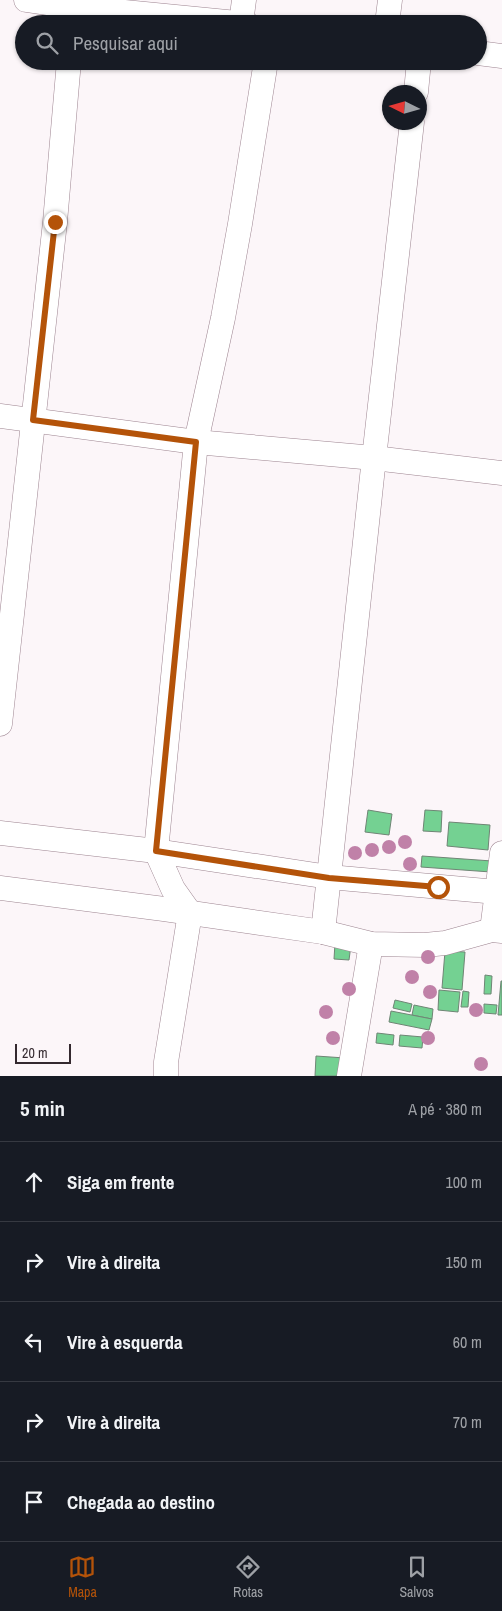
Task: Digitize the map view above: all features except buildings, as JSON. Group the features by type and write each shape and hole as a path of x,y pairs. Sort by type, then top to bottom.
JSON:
{"street":[{"path":"243,15 244,0"},
{"path":"388,15 390,0"},
{"path":"40,1 73,15"},
{"path":"487,54 502,56"},
{"path":"0,724 55,222 68,70"},
{"path":"166,1076 190,913 173,889 156,851 196,442 225,309 265,70"},
{"path":"417,85 418,70"},
{"path":"323,932 411,130"},
{"path":"0,416 196,442 502,472"},
{"path":"0,832 156,851 329,878 497,892"},
{"path":"0,888 323,932 372,944 398,946 425,945 445,943 497,931 497,892 502,852"},
{"path":"349,1076 372,944"}],"route":[{"path":"55,222 33,420 196,442 156,851 329,878 438,887"}]}
